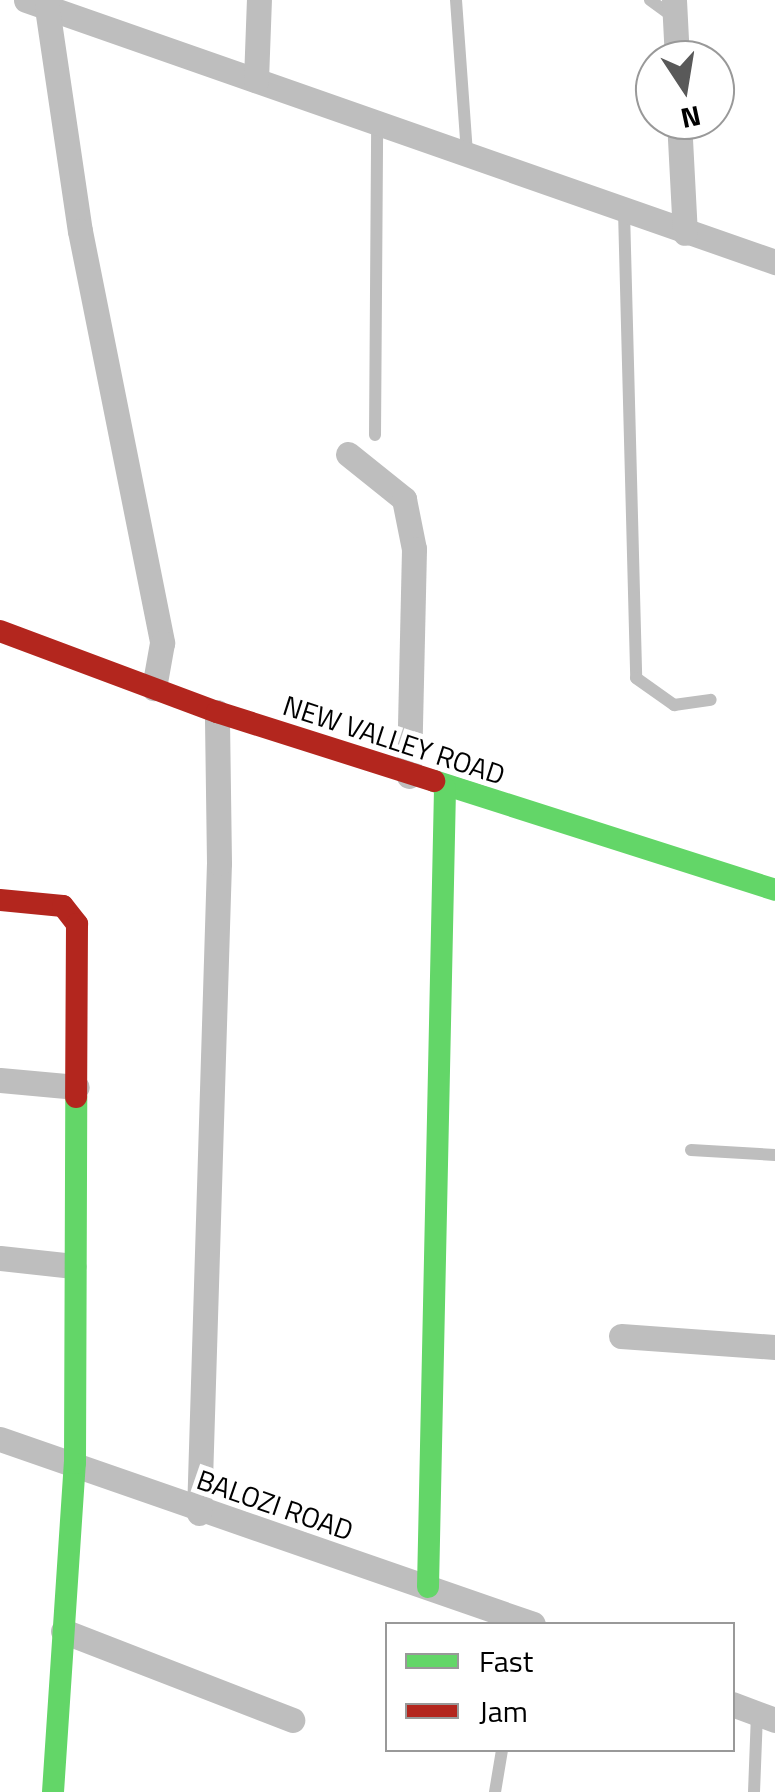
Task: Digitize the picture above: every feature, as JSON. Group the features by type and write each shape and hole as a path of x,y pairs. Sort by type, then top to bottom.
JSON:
{"street":[{"path":"256,80 259,0"},
{"path":"154,688 162,643 36,4 775,262"},
{"path":"674,9 676,40"},
{"path":"681,140 685,232"},
{"path":"348,454 404,498 414,549 409,776"},
{"name":"NEW VALLEY ROAD","path":"0,631 216,712 775,890"},
{"path":"199,1513 218,863 216,712"},
{"path":"428,1587 445,788"},
{"path":"0,900 73,913 77,1087 75,1463 52,1792"},
{"path":"0,1080 77,1087"},
{"path":"0,1258 74,1266"},
{"path":"621,1336 775,1347"},
{"name":"BALOZI ROAD","path":"0,1439 75,1463 199,1513 523,1622"},
{"path":"62,1631 292,1720"},
{"path":"735,1705 766,1717"}],"lane":[{"path":"456,0 467,155"},
{"path":"650,0 674,9"},
{"path":"376,434 378,124"},
{"path":"624,211 636,678 674,705 710,700"},
{"path":"691,1150 775,1155"},
{"path":"754,1792 766,1717"},
{"path":"495,1792 502,1752"}],"traffic: fast":[{"path":"434,781 775,890"},
{"path":"428,1587 445,788"},
{"path":"53,1792 75,1463 76,1097"}],"traffic: jam":[{"path":"0,631 217,712 434,781"},
{"path":"0,900 63,906 77,924 76,1097"}]}
